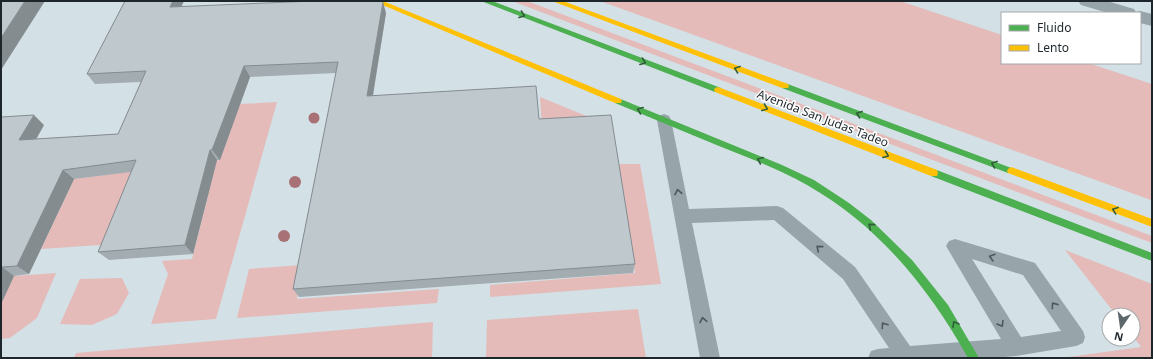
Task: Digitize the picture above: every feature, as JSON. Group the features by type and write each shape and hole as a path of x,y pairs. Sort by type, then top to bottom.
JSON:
{"street":[{"path":"377,1 788,172 825,191 860,216 892,243 921,275 945,307 973,355"},
{"name":"Avenida San Judas Tadeo","path":"485,1 1152,257"},
{"name":"Avenida San Judas Tadeo","path":"556,1 1152,223"},
{"path":"1087,1 1125,12"},
{"path":"1141,17 1152,20"}],"lane":[{"path":"664,120 710,358"},
{"path":"683,216 777,213 849,273 906,357"},
{"path":"878,358 973,355 1016,348 1076,337 1029,269 955,246 1016,348"}],"shaded area":[{"path":"512,1 527,1 1152,236 1152,243"},
{"path":"600,1 900,1 1001,35 1001,64 1091,64 1152,84 1151,200"},
{"path":"540,97 606,124 542,128"},
{"path":"277,102 216,319 151,324 168,274 162,261 192,259 208,196 115,244 41,249 74,179 219,160 240,104"},
{"path":"618,164 640,164 661,284 490,297 490,285 635,273"},
{"path":"1065,250 1152,284 1152,358 1061,358 1141,347 1141,307 1110,307"},
{"path":"302,265 297,299 439,289 437,303 237,318 249,269"},
{"path":"56,273 37,318 10,338 1,339 1,302 14,276"},
{"path":"122,278 129,293 117,314 92,325 60,324 80,279"},
{"path":"638,309 646,358 486,358 487,320"},
{"path":"433,322 432,358 74,358 76,353"}],"building":[{"path":"1,1 25,1 1,38"},
{"path":"125,1 173,1 170,7 314,1 380,1 383,2 367,96 536,86 539,119 611,115 635,264 293,289 338,62 244,66 212,150 210,150 185,245 98,252 136,160 63,170 17,266 2,267 1,269 1,117 34,115 19,140 118,134 146,71 87,74"}],"traffic: fast":[{"path":"485,1 718,90"},
{"path":"785,86 1011,171"},
{"path":"618,101 779,167 811,183 845,205 868,223 909,263 944,309 974,358"},
{"path":"934,173 1152,257"}],"traffic: slow":[{"path":"377,1 618,101"},
{"path":"556,1 785,86"},
{"path":"718,90 934,173"},
{"path":"1011,171 1152,223"}]}
